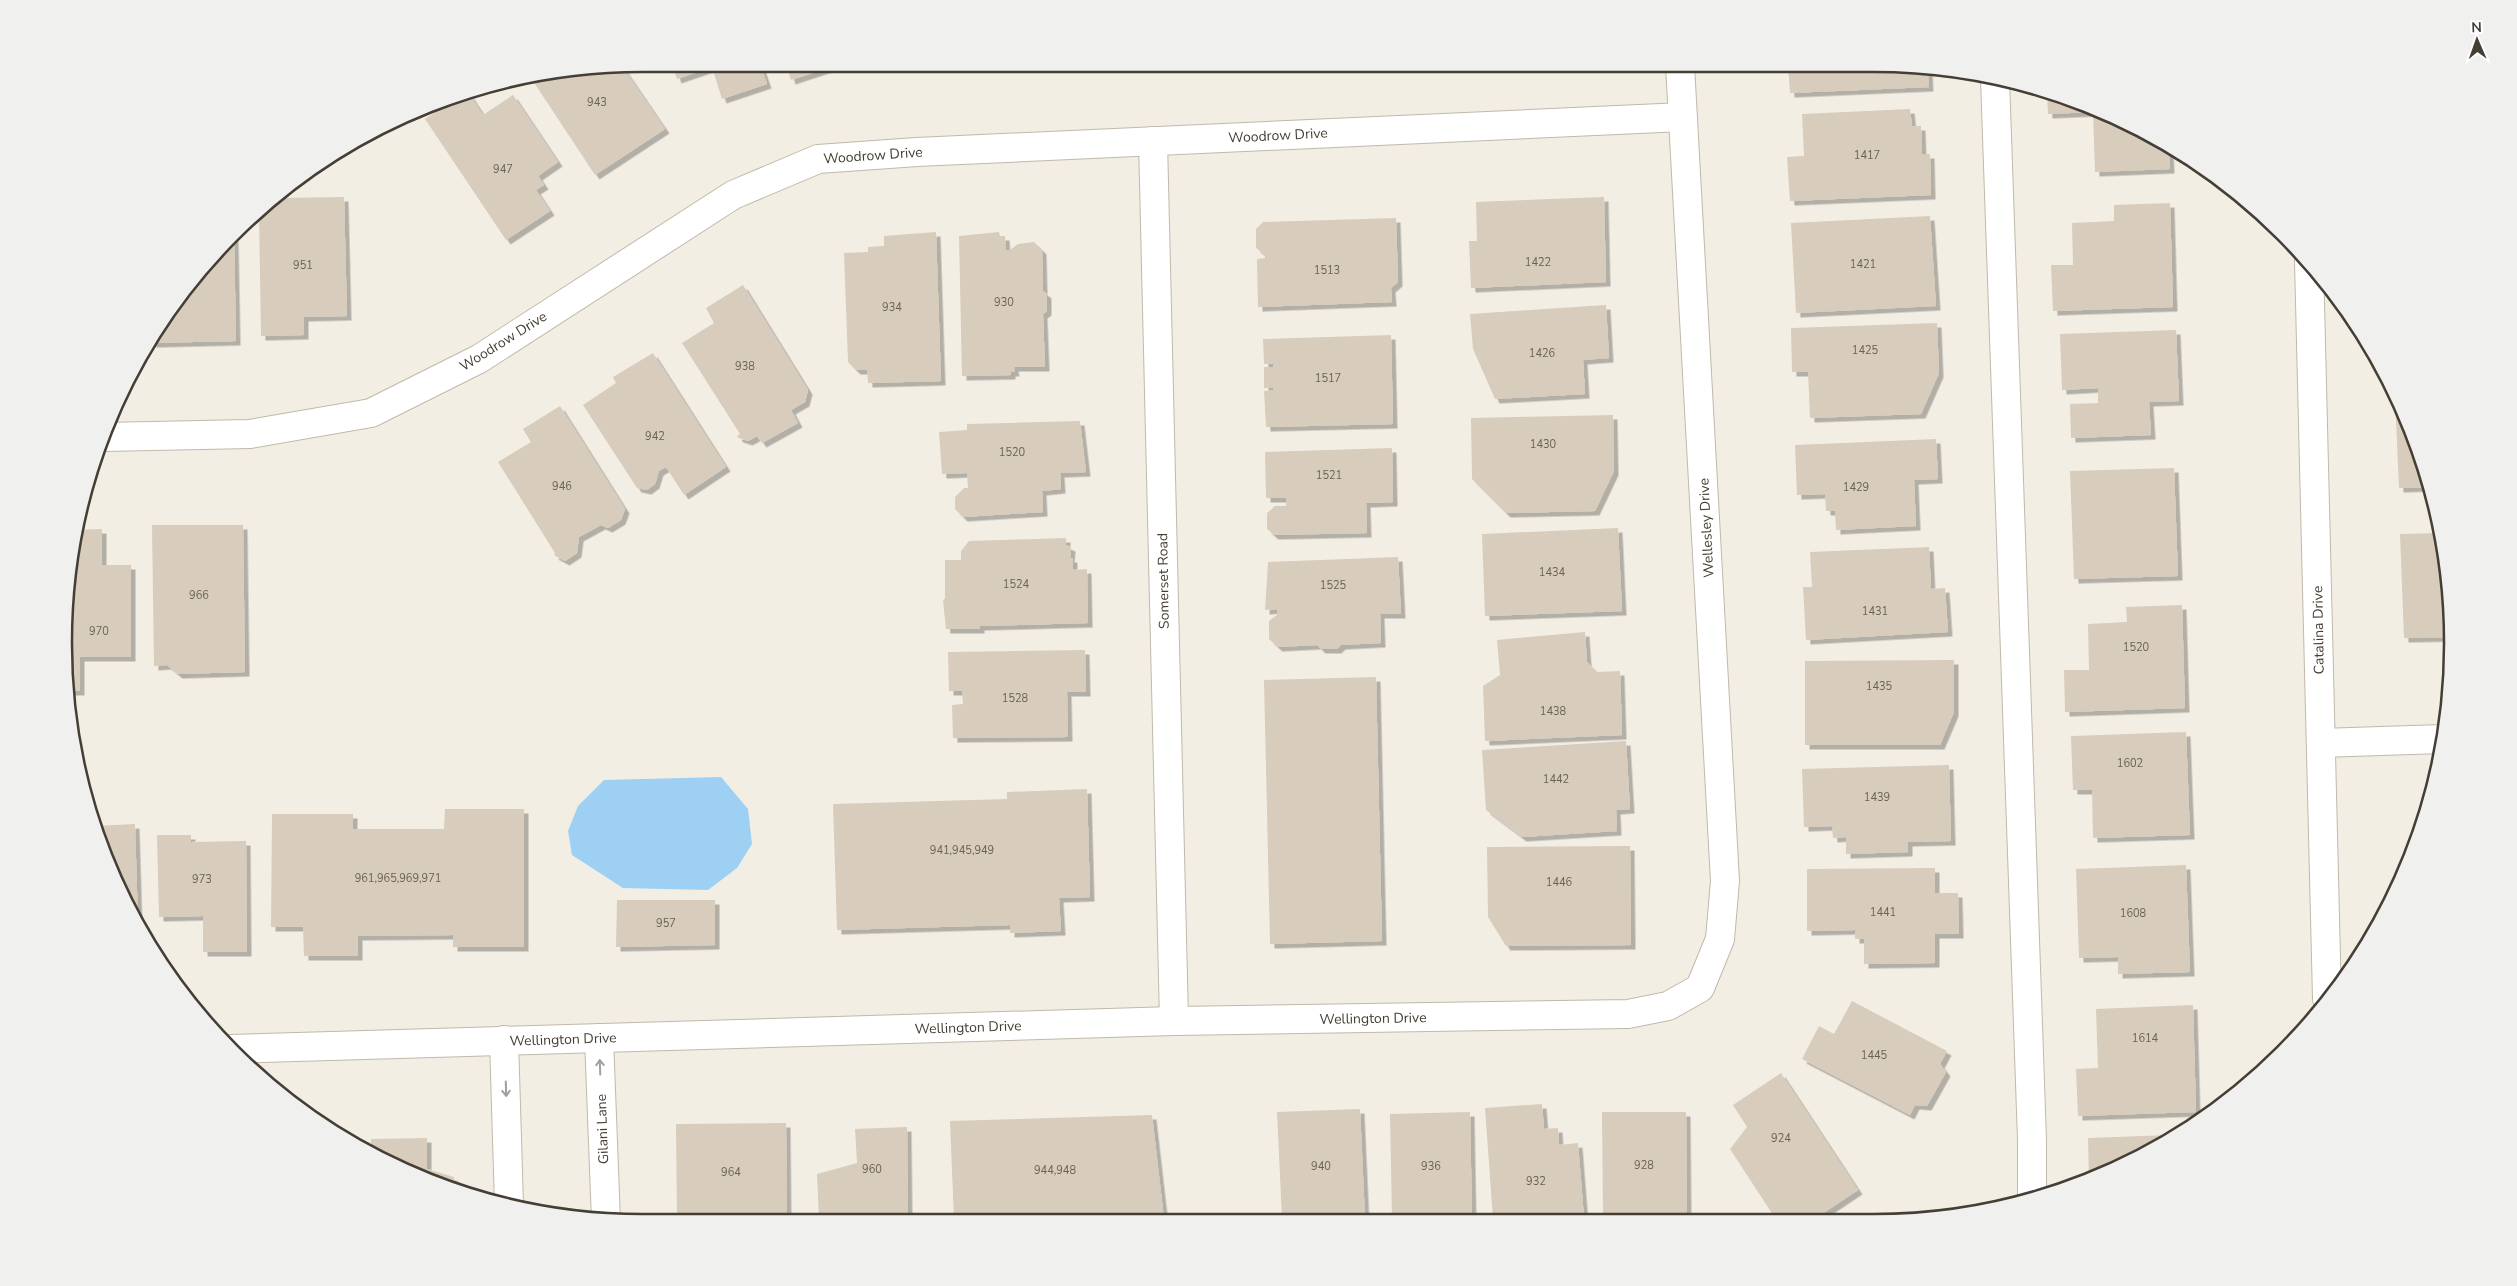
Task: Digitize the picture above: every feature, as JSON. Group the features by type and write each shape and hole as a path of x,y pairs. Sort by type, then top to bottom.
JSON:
{"street":[{"name":"Wellesley Drive","path":"1680,72 1725,881 1720,939 1700,988"},
{"path":"1995,85 2032,1140 2032,1191"},
{"name":"Woodrow Drive","path":"112,437 250,434 371,414 479,359 733,195 818,159 917,152 1683,117"},
{"name":"Somerset Road","path":"1153,141 1174,1020"},
{"name":"Catalina Drive","path":"2309,275 2327,990"},
{"path":"2321,742 2436,739"},
{"name":"Wellington Drive","path":"243,1049 1174,1020 1628,1014 1668,1006 1700,988"},
{"name":"Gilani Lane","path":"599,1038 606,1212"},
{"path":"504,1040 510,1198"}],"water":[{"path":"721,777 748,809 752,844 737,868 708,890 623,888 572,855 568,831 578,806 604,780"}],"building":[{"path":"675,72 697,72 677,79"},
{"path":"714,72 763,72 767,84 722,99"},
{"path":"788,72 816,72 791,80"},
{"path":"1788,72 1874,72 1928,75 1929,87 1790,93"},
{"path":"627,73 665,129 595,175 534,83 569,77"},
{"path":"513,95 558,162 538,176 544,185 536,190 550,211 506,240 425,119 435,112 473,99 483,115"},
{"path":"2047,100 2082,112 2048,114"},
{"path":"1910,109 1912,126 1921,126 1922,154 1930,154 1931,195 1790,201 1787,157 1804,156 1802,114"},
{"path":"2093,117 2126,131 2169,155 2170,169 2095,172"},
{"path":"344,197 347,316 304,317 304,335 261,336 259,222 287,198"},
{"path":"1604,197 1606,282 1471,288 1469,241 1477,241 1476,202"},
{"path":"2170,203 2173,307 2053,311 2051,265 2073,265 2072,223 2114,221 2114,205"},
{"path":"1930,216 1936,306 1796,313 1791,223"},
{"path":"1396,218 1398,282 1391,288 1392,302 1258,307 1257,259 1265,258 1265,255 1256,248 1256,229 1263,222"},
{"path":"936,232 941,381 868,383 867,370 856,370 848,362 844,253 868,252 868,247 884,246 884,236"},
{"path":"999,232 1000,236 1005,236 1006,250 1010,250 1018,244 1034,242 1042,250 1043,291 1047,294 1047,311 1043,314 1045,367 1014,367 1015,372 1011,372 1011,375 962,376 959,236"},
{"path":"234,246 236,341 158,343 190,296"},
{"path":"743,285 808,390 805,402 791,410 798,423 762,443 757,436 748,441 737,436 740,434 682,343 714,323 706,308"},
{"path":"1606,305 1609,358 1583,360 1585,394 1495,399 1473,349 1470,314"},
{"path":"1937,323 1939,373 1921,414 1810,418 1808,372 1792,372 1791,328"},
{"path":"2176,330 2179,401 2149,402 2151,435 2071,438 2070,404 2098,403 2098,388 2062,390 2060,334"},
{"path":"1391,335 1393,424 1266,427 1264,391 1273,390 1273,388 1264,388 1264,367 1273,367 1273,364 1264,364 1263,339"},
{"path":"653,353 726,467 684,495 666,467 659,471 655,484 647,490 637,488 583,405 616,383 613,377"},
{"path":"560,406 625,509 621,520 608,528 601,525 579,537 577,553 565,561 554,555 555,553 498,462 531,442 523,429"},
{"path":"2396,413 2423,487 2399,488"},
{"path":"1613,415 1614,471 1595,511 1506,513 1472,479 1471,418"},
{"path":"1080,421 1086,472 1060,473 1061,489 1042,491 1043,512 963,517 955,509 955,497 964,488 968,488 967,473 942,474 939,432 967,430 967,424"},
{"path":"1936,439 1938,479 1914,480 1916,526 1836,530 1835,511 1826,511 1825,494 1797,495 1795,445"},
{"path":"1392,448 1393,502 1366,503 1367,533 1274,535 1267,529 1267,513 1275,506 1286,506 1286,498 1266,498 1265,452"},
{"path":"2174,468 2178,576 2074,579 2070,471"},
{"path":"152,525 243,525 245,672 178,674 167,665 154,666"},
{"path":"1618,528 1622,611 1485,616 1482,534"},
{"path":"102,529 102,565 131,565 131,657 80,657 80,691 75,691 72,643 77,569 84,530"},
{"path":"2434,533 2440,569 2444,637 2404,638 2400,534"},
{"path":"1066,538 1066,545 1071,547 1070,558 1073,558 1073,570 1087,569 1088,623 980,626 980,629 946,629 943,601 945,598 945,560 961,560 961,551 969,541"},
{"path":"1929,547 1931,589 1945,588 1948,632 1806,640 1803,587 1812,587 1810,552"},
{"path":"1398,557 1401,614 1380,614 1381,643 1341,645 1337,649 1321,649 1317,645 1278,647 1269,639 1269,621 1277,615 1277,609 1265,610 1268,562"},
{"path":"2182,605 2185,708 2065,712 2064,670 2089,670 2088,624 2127,622 2126,607"},
{"path":"1585,632 1587,662 1597,672 1620,671 1622,735 1485,741 1483,686 1500,675 1497,640"},
{"path":"1085,650 1086,692 1067,692 1068,737 953,738 952,705 963,704 962,691 949,691 948,652"},
{"path":"1954,660 1954,712 1940,745 1805,745 1805,661"},
{"path":"1376,677 1382,941 1270,944 1264,680"},
{"path":"2186,732 2190,835 2093,838 2092,790 2073,790 2071,736"},
{"path":"1626,741 1630,809 1616,810 1617,831 1522,837 1486,810 1482,750"},
{"path":"1949,765 1951,841 1908,842 1908,852 1846,854 1846,837 1833,838 1832,826 1804,827 1802,769"},
{"path":"1087,789 1090,897 1059,898 1061,931 1010,933 1010,925 837,930 833,804 1007,799 1007,792"},
{"path":"445,809 524,809 524,947 453,947 453,935 358,936 358,956 304,956 303,927 271,927 272,814 353,814 353,829 444,829"},
{"path":"135,824 138,907 116,861 103,826"},
{"path":"157,835 191,835 191,842 246,841 247,952 203,952 203,916 159,917"},
{"path":"1630,846 1631,945 1506,946 1488,917 1487,847"},
{"path":"2186,865 2190,972 2118,974 2118,957 2079,958 2076,869"},
{"path":"1935,868 1935,893 1958,893 1959,934 1935,934 1935,963 1864,964 1864,939 1855,939 1855,930 1807,931 1807,869"},
{"path":"617,900 715,900 715,945 616,947"},
{"path":"1852,1001 1947,1051 1940,1064 1946,1072 1927,1106 1915,1105 1910,1115 1802,1059 1819,1026 1834,1034"},
{"path":"2193,1005 2196,1112 2078,1116 2076,1069 2098,1068 2096,1009"},
{"path":"1781,1073 1858,1190 1822,1214 1772,1214 1730,1149 1747,1127 1733,1105"},
{"path":"1542,1104 1544,1129 1558,1128 1559,1145 1578,1143 1584,1214 1493,1214 1485,1108"},
{"path":"1360,1109 1365,1214 1282,1214 1277,1112"},
{"path":"1470,1112 1472,1214 1392,1214 1390,1114"},
{"path":"1602,1112 1686,1112 1687,1214 1603,1214"},
{"path":"1152,1115 1163,1214 954,1214 950,1121"},
{"path":"786,1123 787,1214 677,1214 676,1124"},
{"path":"907,1127 908,1214 819,1214 817,1174 857,1163 855,1129"},
{"path":"2162,1135 2126,1155 2089,1171 2088,1138"},
{"path":"427,1138 427,1169 454,1177 454,1181 391,1155 371,1144 371,1139"}]}
